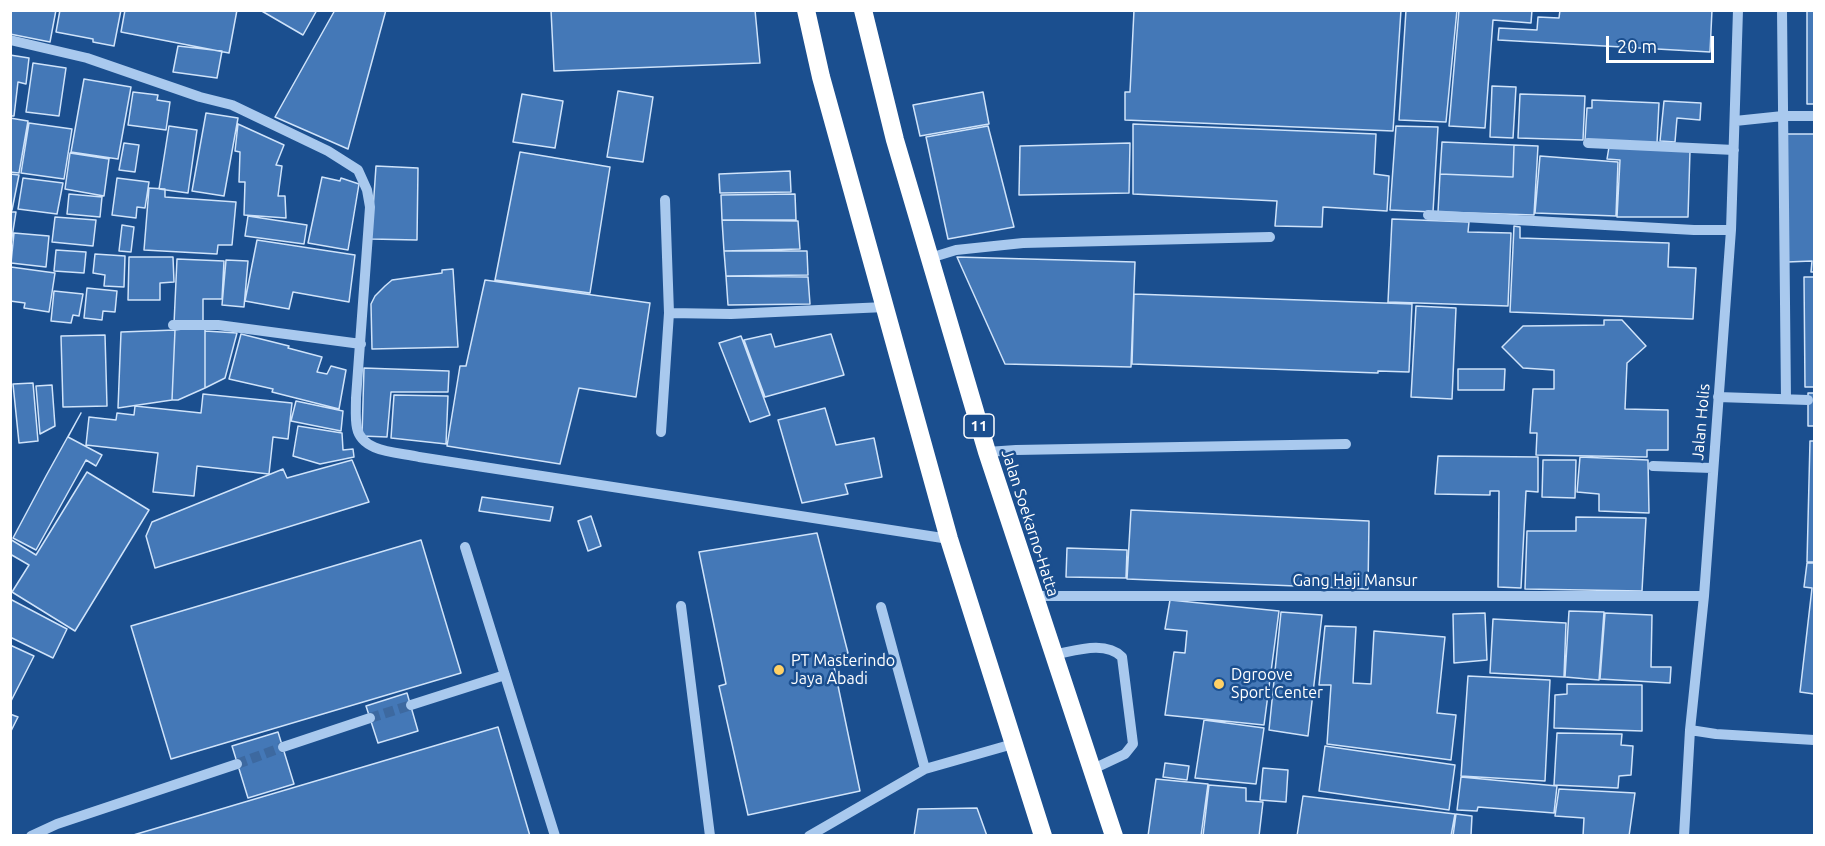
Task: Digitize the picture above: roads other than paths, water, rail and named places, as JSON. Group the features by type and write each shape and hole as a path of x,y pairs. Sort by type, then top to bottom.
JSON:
{"highway":[{"path":"806,10 821,76 949,539 1043,836"},
{"name":"Jalan Soekarno-Hatta","path":"863,10 895,140 987,452 1033,597 1114,836"}],"street":[{"name":"Jalan Holis","path":"1684,836 1690,730 1704,596 1731,230 1738,10"},
{"path":"1782,10 1786,399"},
{"path":"10,40 87,58 200,97 232,105 328,151 358,170 367,190 370,207 356,398 357,428 363,441 375,448 502,470 949,539"},
{"path":"1735,121 1783,116 1813,116"},
{"path":"1588,143 1734,150"},
{"path":"661,432 669,313 665,200"},
{"path":"1428,215 1731,230"},
{"path":"930,258 956,250 1023,243 1270,237"},
{"path":"669,313 731,314 885,307"},
{"path":"172,325 218,325 361,345"},
{"path":"1718,397 1808,400"},
{"path":"987,452 1346,444"},
{"path":"1653,466 1712,468"},
{"path":"465,547 555,836"},
{"name":"Gang Haji Mansur","path":"1033,597 1704,596"},
{"path":"681,606 710,836"},
{"path":"881,607 925,769"},
{"path":"1053,655 1082,649 1107,648 1116,651 1122,657 1133,744 1125,754 1093,769"},
{"path":"411,705 505,675"},
{"path":"283,747 370,718"},
{"path":"1690,730 1716,734 1815,740"},
{"path":"809,836 925,769 1013,744"},
{"path":"31,836 57,824 237,764"}],"tunnel":[{"path":"370,718 411,705"},
{"path":"237,764 283,747"}],"place":[{"name":"PT Masterindo Jaya Abadi","path":"779,670"},
{"name":"Dgroove Sport Center","path":"1219,684"}]}
